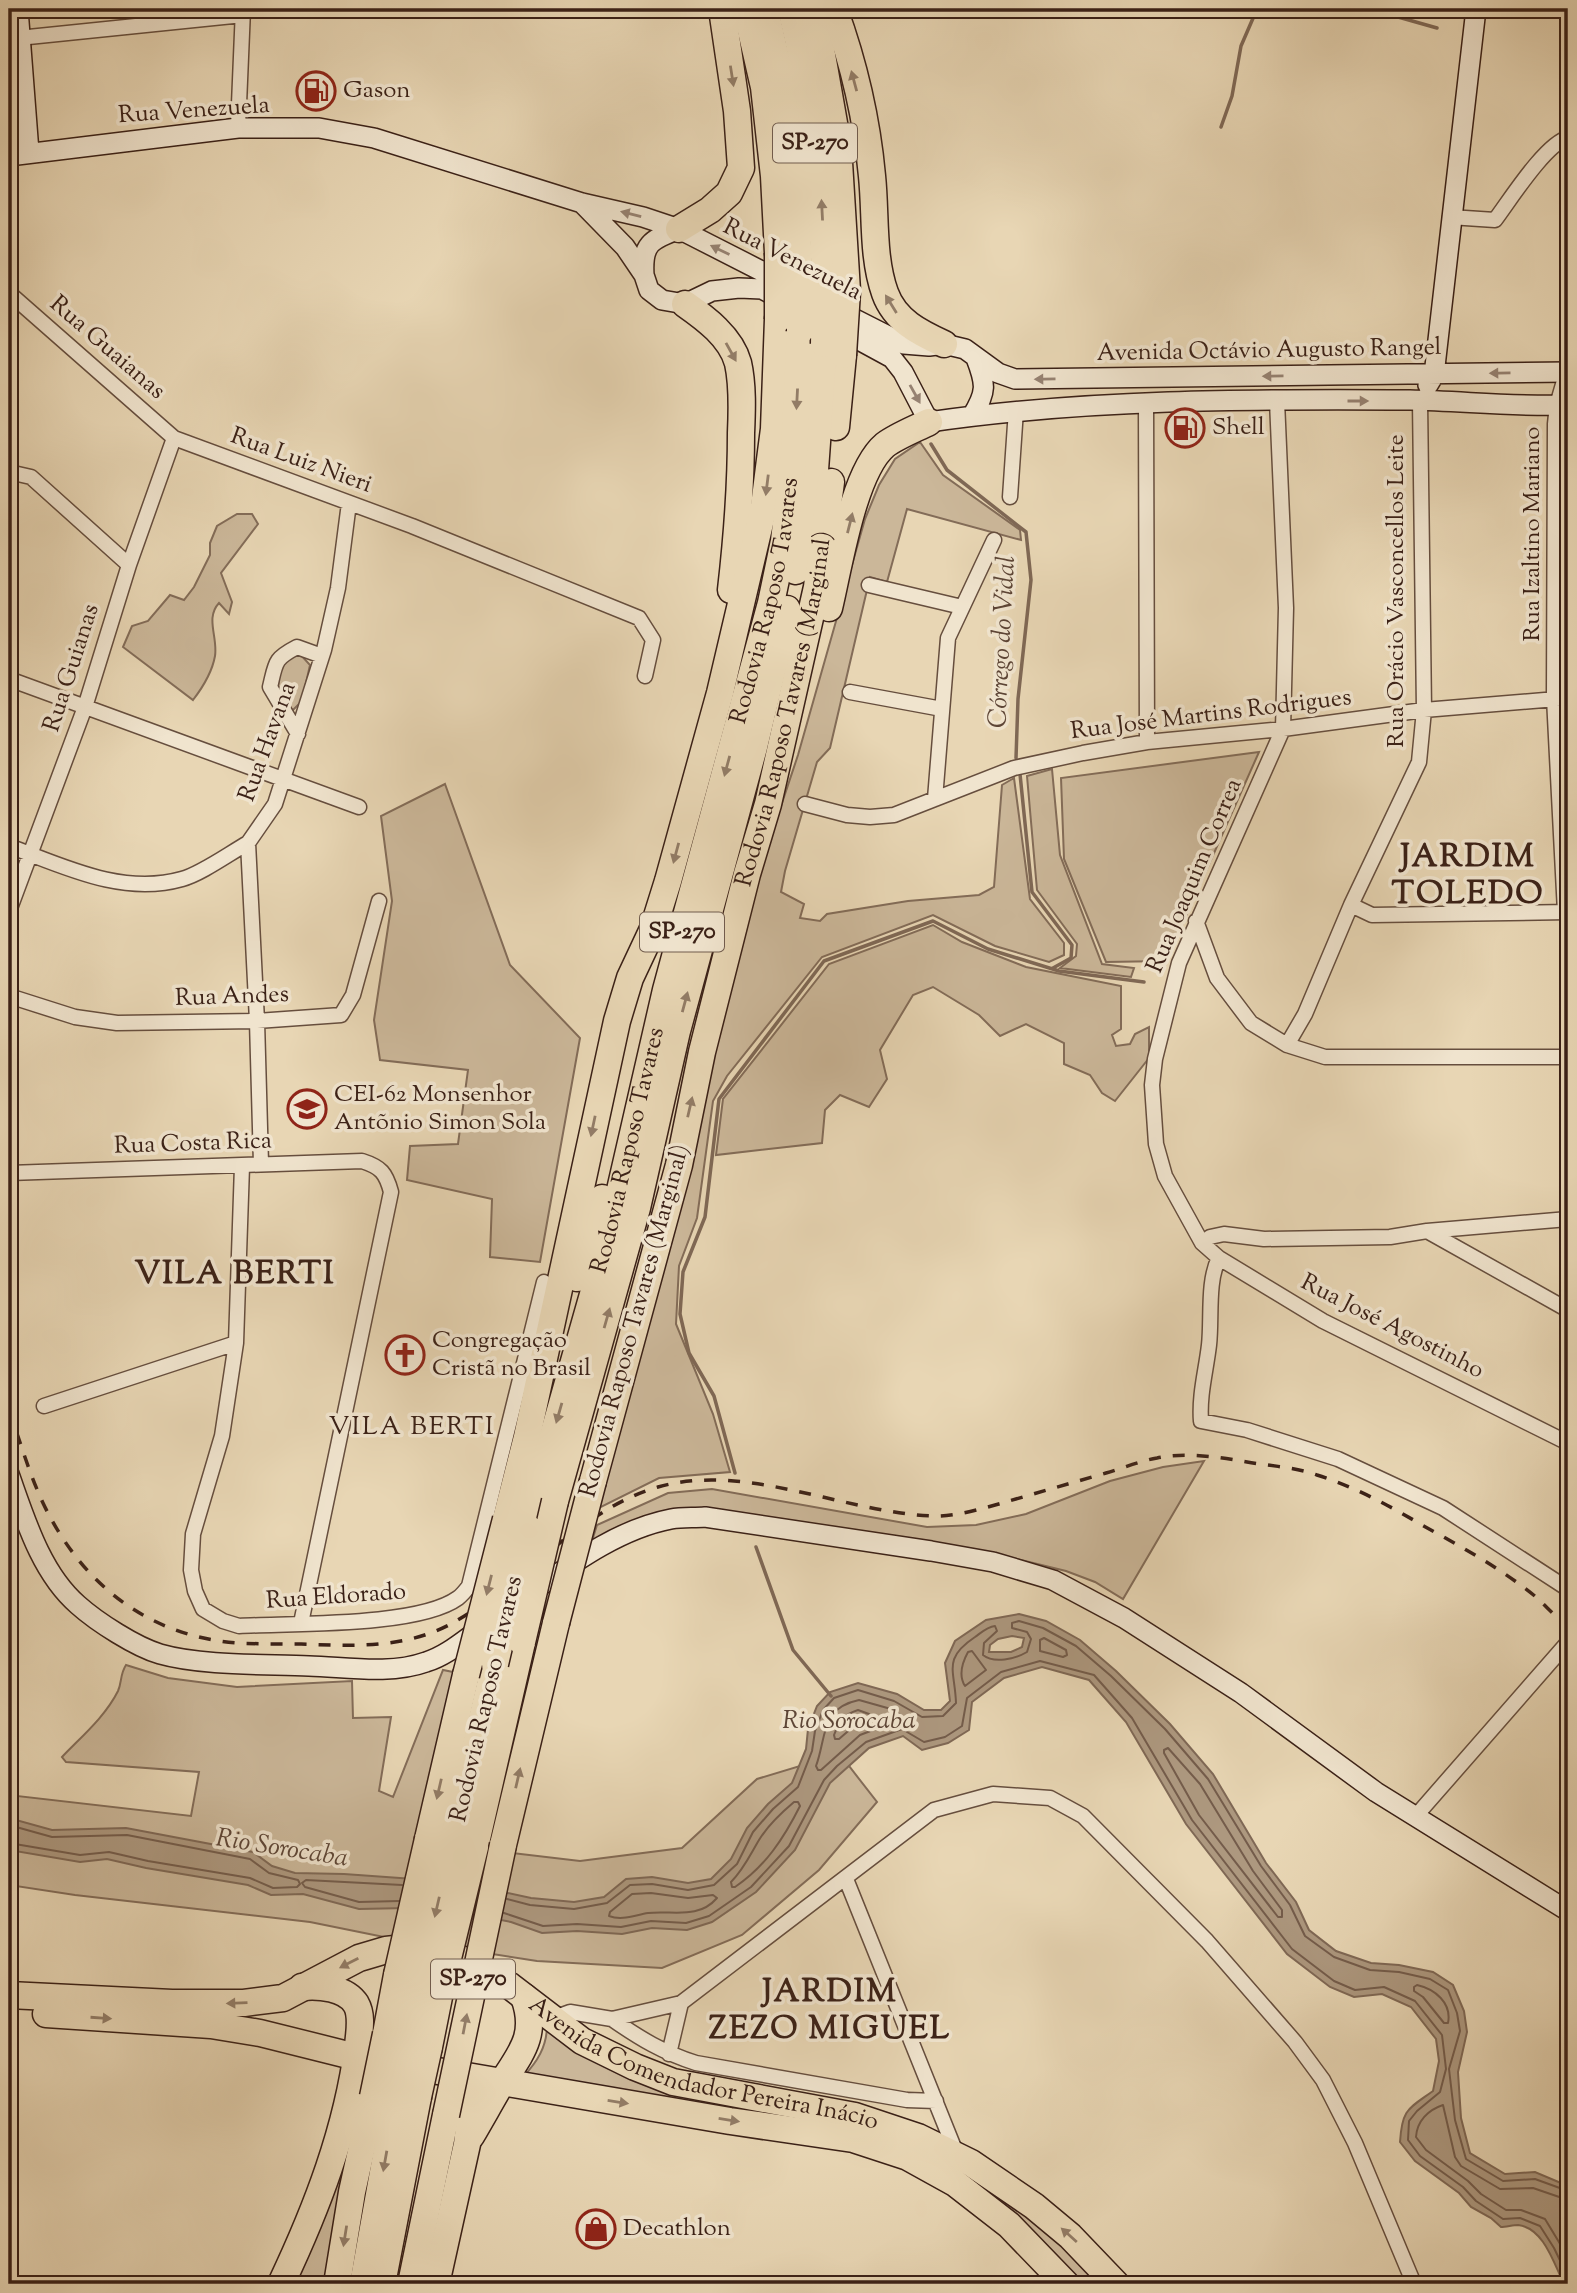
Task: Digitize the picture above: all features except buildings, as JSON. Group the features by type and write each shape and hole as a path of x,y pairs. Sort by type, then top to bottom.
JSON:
{"highway":[{"path":"679,229 710,210 729,193 741,168 737,111 722,9"},
{"name":"SP-270","path":"746,9 764,87 774,176 788,259"},
{"name":"Rodovia Raposo Tavares","path":"382,2284 384,2096 420,1981 495,1664 517,1523 609,1237 666,990 771,603 784,541 794,451 788,259 794,167 779,71 765,9"},
{"name":"SP-270","path":"791,9 804,62 836,284"},
{"name":"SP-270","path":"814,9 838,146 833,350"},
{"path":"834,9 867,130 878,259 885,294 898,316 916,331 944,344"},
{"path":"685,303 723,336 737,362 742,403 740,495 720,693"},
{"path":"720,693 764,506 789,325"},
{"name":"Rodovia Raposo Tavares","path":"363,2284 397,1975 452,1842 522,1642 555,1501 637,1208 677,1031 754,747 789,604 814,484 833,350"},
{"name":"Rodovia Raposo Tavares (Marginal)","path":"411,2284 503,1845 556,1623 679,1165 702,1052 768,804 817,587 831,483 833,350"},
{"path":"742,894 802,727 856,498 872,461 886,445 929,422"},
{"name":"SP-270","path":"452,1842 466,1675 517,1523 527,1437 617,1021 630,978 661,905 720,693"},
{"path":"527,1437 666,990"},
{"name":"Avenida Comendador Pereira Inácio","path":"9,1995 172,2003 244,2003 283,1998 359,1958 386,1950 413,1947 446,1951 510,1986 582,2041 673,2082 855,2116 918,2137 957,2156 1034,2206 1070,2236 1116,2284"},
{"path":"302,1987 328,1989 348,1996 356,2004 359,2031 356,2057 384,2096"},
{"path":"467,2144 526,2043 529,2019 524,1997"},
{"path":"9,2013 211,2025 260,2033 356,2057 853,2139 908,2157 954,2183 1009,2225 1066,2284"},
{"path":"311,2046 344,2041 359,2031"},
{"path":"311,2046 330,2057 346,2078 384,2096"},
{"path":"436,2284 467,2144 470,2095 468,2087 458,2075"},
{"path":"483,2114 511,2099 559,2101 575,2095"},
{"path":"281,2284 326,2182 384,2096"},
{"name":"SP-270","path":"337,2284 352,2192 384,2096"},
{"path":"1009,2225 1056,2284"}],"main road":[{"path":"18,9 14,38 29,152"},
{"path":"1420,401 1434,374 1476,9"},
{"name":"Rua Venezuela","path":"9,156 238,128 319,128 359,134 582,203 643,217 679,229 904,344 944,344 965,349 976,358"},
{"name":"Rua Venezuela","path":"582,203 625,247 644,275 649,290 662,300 685,303 712,291 762,289 892,358 903,372 929,422"},
{"path":"644,275 643,258 646,247 658,238 679,229"},
{"path":"972,416 985,390 976,358"},
{"name":"Avenida Octávio Augusto Rangel","path":"976,358 998,373 1015,379 1568,370"},
{"name":"Avenida Octávio Augusto Rangel","path":"929,422 1016,410 1146,402 1420,401 1563,405"},
{"path":"9,1475 25,1521 48,1569 77,1604 110,1628 159,1654 188,1659 387,1668 426,1662 451,1650 598,1548 642,1527 672,1519 705,1517 993,1562 1053,1580 1124,1618 1241,1693 1376,1792 1568,1911"}],"street":[{"path":"14,38 243,12 238,128"},
{"path":"1450,217 1495,220 1549,150 1568,138"},
{"name":"Rua Guaianas","path":"9,293 173,438"},
{"name":"Rua Izaltino Mariano","path":"1567,912 1561,698 1563,405 1568,370"},
{"path":"1277,401 1286,608 1283,729"},
{"name":"Rua Orácio Vasconcellos Leite","path":"1287,1045 1305,1014 1351,905 1419,762 1423,710 1420,401"},
{"path":"1146,402 1147,742"},
{"path":"1010,497 1016,410"},
{"name":"Rua Luiz Nieri","path":"173,438 412,526 639,618 653,640 645,676"},
{"name":"Rua Guianas","path":"9,911 85,707 173,438"},
{"path":"9,472 31,477 130,565"},
{"name":"Rua Havana","path":"248,843 275,804 322,656 338,588 349,503"},
{"path":"935,799 948,638 994,540"},
{"path":"869,585 962,607"},
{"path":"298,734 270,687 275,668 280,656 297,647 322,656"},
{"path":"9,679 359,807"},
{"path":"850,692 942,709"},
{"name":"Rua José Martins Rodrigues","path":"805,804 870,817 894,815 1021,766 1147,742 1283,729 1423,710 1561,698"},
{"name":"Rua Joaquim Correa","path":"1202,1242 1165,1176 1156,1144 1152,1085 1155,1059 1179,963 1283,729"},
{"path":"9,846 87,875 115,882 152,883 183,879 248,843 261,1164"},
{"name":"Rua Andes","path":"9,996 75,1017 117,1023 257,1021 341,1015 353,995 379,901"},
{"path":"1351,905 1372,915 1567,912"},
{"path":"1196,921 1217,978 1251,1023 1287,1045 1325,1057 1568,1056"},
{"name":"Rua Costa Rica","path":"9,1173 362,1161 379,1166 387,1176 391,1192 301,1623"},
{"name":"Rua Eldorado","path":"242,1166 236,1343 222,1436 193,1534 191,1570 195,1591 203,1609 223,1620 239,1626 381,1619 425,1613 459,1598 469,1586 544,1282"},
{"path":"1202,1242 1224,1234 1264,1239 1390,1237 1427,1231 1568,1219"},
{"path":"1427,1231 1568,1310"},
{"name":"Rua José Agostinho","path":"1202,1242 1219,1258 1323,1321 1423,1368 1568,1443"},
{"path":"1219,1258 1214,1274 1209,1345 1200,1402 1201,1422 1247,1430 1338,1460 1443,1508 1568,1589"},
{"path":"1553,1303 1568,1298"},
{"path":"44,1406 236,1343"},
{"path":"1415,1816 1568,1642"},
{"path":"551,2018 570,2012 612,2019 681,2003 934,1810 993,1794 1050,1798 1083,1816 1207,1941 1295,2042 1323,2080 1355,2143 1414,2284"},
{"path":"846,1879 957,2156"},
{"path":"1568,1941 1568,1980"},
{"path":"668,2054 681,2003"},
{"path":"612,2019 668,2054 696,2063 907,2100 936,2101"}],"shaded area":[{"path":"920,442 943,475 1020,530 1021,540 907,509 887,582 870,577 830,748 817,762 781,892 804,904 800,918 820,921 827,914 908,901 979,895 994,887 1002,785 1014,778 1030,899 1064,943 1064,955 1049,962 995,946 933,915 822,957 727,1076 713,1101 697,1218 679,1266 676,1324 713,1414 730,1472 659,1478 599,1508 760,869 798,755 865,519 879,485 895,459"},
{"path":"237,514 252,514 258,524 221,573 232,602 229,614 219,603 215,609 212,621 214,662 207,680 193,700 123,647 132,626 148,621 170,595 184,600 194,587 210,555 210,543 217,526"},
{"path":"300,654 310,665 302,701 293,710 282,699 278,686 286,657"},
{"path":"1259,752 1166,961 1106,962 1064,859 1061,778"},
{"path":"1052,769 1060,855 1102,964 1134,968 1131,977 1060,968 1076,956 1077,944 1037,890 1027,776"},
{"path":"445,784 510,965 580,1038 540,1262 490,1257 492,1199 407,1180 410,1146 458,1144 468,1070 380,1060 374,1020 392,901 381,816"},
{"path":"933,925 962,942 1026,967 1121,986 1121,1029 1112,1035 1116,1046 1130,1044 1135,1034 1149,1027 1149,1058 1115,1101 1102,1093 1090,1075 1064,1064 1064,1043 1026,1024 1000,1036 979,1015 933,987 913,995 880,1050 887,1079 869,1107 840,1095 825,1110 822,1143 716,1155 723,1099 829,964"},
{"path":"1204,1461 1123,1599 1095,1582 1066,1571 1013,1558 710,1513 591,1544 597,1525 668,1493 712,1489 927,1527 976,1525 1026,1514 1110,1481 1163,1467"},
{"path":"126,1665 168,1678 237,1687 352,1681 353,1718 391,1717 379,1791 393,1797 443,1670 458,1673 421,1842 580,1861 682,1848 757,1779 823,1759 849,1766 877,1802 819,1870 742,1935 662,1968 537,1961 384,1937 310,1922 9,1885 9,1795 191,1816 199,1772 66,1762 62,1757 106,1709 118,1691"},
{"path":"547,2025 589,2052 851,2121 992,2183 1107,2284 1079,2284 1065,2269 946,2170 523,2077 540,2054"},
{"path":"365,2079 325,2284 292,2284"}],"water":[{"name":"Rio Sorocaba","path":"1019,1614 1046,1621 1080,1640 1116,1671 1170,1724 1213,1774 1266,1863 1296,1902 1309,1930 1336,1951 1371,1963 1433,1972 1453,1985 1464,2011 1467,2032 1458,2072 1461,2118 1470,2153 1505,2174 1535,2172 1568,2186 1568,2284 1564,2284 1547,2248 1535,2233 1518,2225 1501,2227 1471,2207 1459,2193 1415,2161 1400,2142 1402,2123 1408,2111 1433,2091 1439,2061 1436,2039 1411,2007 1382,1994 1354,1997 1330,1987 1287,1954 1186,1824 1126,1722 1089,1680 1042,1667 1004,1678 972,1702 969,1730 948,1743 922,1750 903,1736 869,1748 830,1783 795,1850 756,1892 712,1922 687,1930 652,1928 622,1934 577,1931 542,1933 511,1922 471,1914 408,1908 359,1909 303,1894 271,1895 248,1885 107,1859 80,1862 9,1850 9,1818 52,1830 126,1828 253,1852 272,1866 295,1873 456,1882 531,1898 574,1902 604,1897 626,1879 652,1877 688,1883 711,1879 731,1859 747,1828 768,1804 792,1783 806,1749 808,1729 817,1706 830,1692 858,1683 897,1694 924,1710 941,1710 950,1701 945,1663 955,1641 986,1620","holes":["1012,1636 1024,1638 1022,1647 1011,1652 989,1652 990,1645 998,1639"]}],"waterway":[{"name":"Córrego do Vidal","path":"1221,127 1232,96 1241,46 1257,9"},
{"path":"1349,9 1384,13 1437,28"},
{"name":"Córrego do Vidal","path":"931,444 947,470 1026,532 1031,580 1018,699 1016,758"},
{"name":"Córrego do Vidal","path":"1020,774 1032,892 1072,945 1071,958 1053,968"},
{"name":"Córrego do Vidal","path":"735,1473 714,1396 689,1353 680,1314 683,1272 705,1217 719,1099 824,961 933,921 988,949 1059,971 1144,982"},
{"name":"Córrego do Vidal","path":"756,1547 793,1650 831,1696"}],"railway":[{"path":"9,1410 43,1503 59,1532 97,1581 146,1617 204,1638 237,1643 376,1644 431,1633 475,1609 602,1512 658,1487 691,1481 725,1480 760,1484 898,1513 940,1516 985,1508 1144,1461 1179,1455 1213,1457 1300,1470 1358,1491 1397,1510 1495,1567 1536,1597 1568,1628"}],"place":[{"name":"Gason","path":"316,91"},
{"name":"Shell","path":"1185,428"},
{"name":"CEI-62 Monsenhor Antõnio Simon Sola","path":"307,1109"},
{"name":"Congregação Cristã no Brasil","path":"405,1355"},
{"name":"Decathlon","path":"596,2229"}],"district":[{"name":"JARDIM TOLEDO","path":"1468,876"},
{"name":"VILA BERTI","path":"235,1275"},
{"name":"VILA BERTI","path":"412,1427"},
{"name":"JARDIM ZEZO MIGUEL","path":"830,2012"}]}
